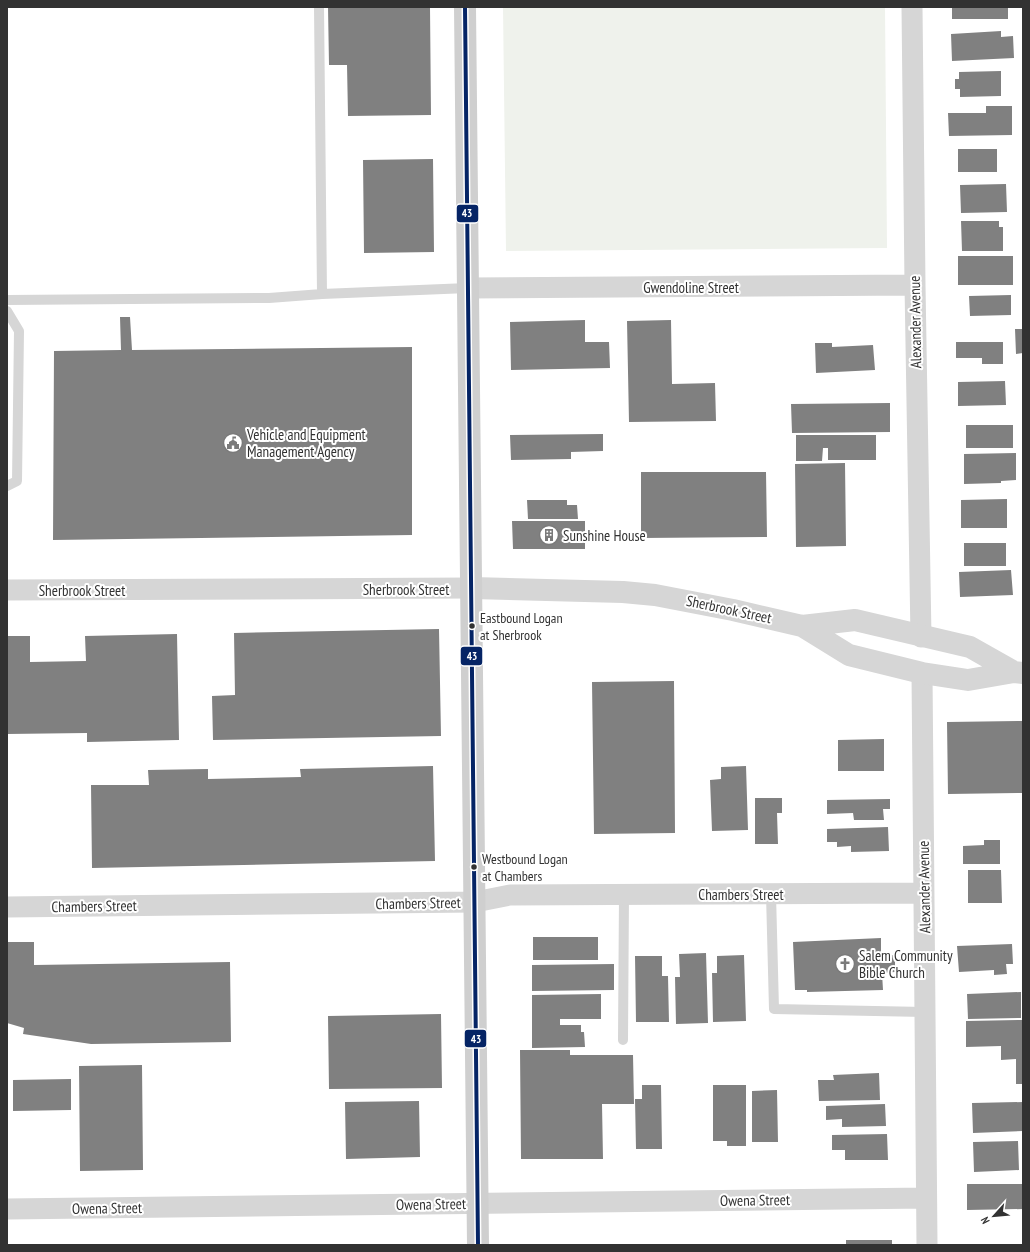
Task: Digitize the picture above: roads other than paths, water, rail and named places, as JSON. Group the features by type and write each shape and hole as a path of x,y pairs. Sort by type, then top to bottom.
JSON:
{"main road":[{"path":"465,7 478,1245"}],"street":[{"name":"Alexander Avenue","path":"912,7 921,637"},
{"name":"Gwendoline Street","path":"468,288 915,285"},
{"name":"Sherbrook Street","path":"7,590 472,588 623,592 655,595 740,611 802,626 849,655 922,673 968,680 1019,672"},
{"name":"Sherbrook Street","path":"802,626 855,620 921,637 970,647 1019,672"},
{"name":"Alexander Avenue","path":"922,673 927,1245"},
{"name":"Chambers Street","path":"7,907 475,902 510,895 924,893"},
{"name":"Owena Street","path":"7,1209 926,1198"}],"lane":[{"path":"319,7 322,294"},
{"path":"7,300 269,298 322,294 468,288"},
{"path":"7,311 19,331 17,482 7,486"},
{"path":"623,1040 624,894"},
{"path":"771,894 774,1009 925,1012"}],"place":[{"name":"Vehicle and Equipment Management Agency","path":"233,443"},
{"name":"Sunshine House","path":"549,535"},
{"name":"Eastbound Logan at Sherbrook","path":"472,626"},
{"name":"Westbound Logan at Chambers","path":"474,867"},
{"name":"Salem Community Bible Church","path":"845,964"}]}
